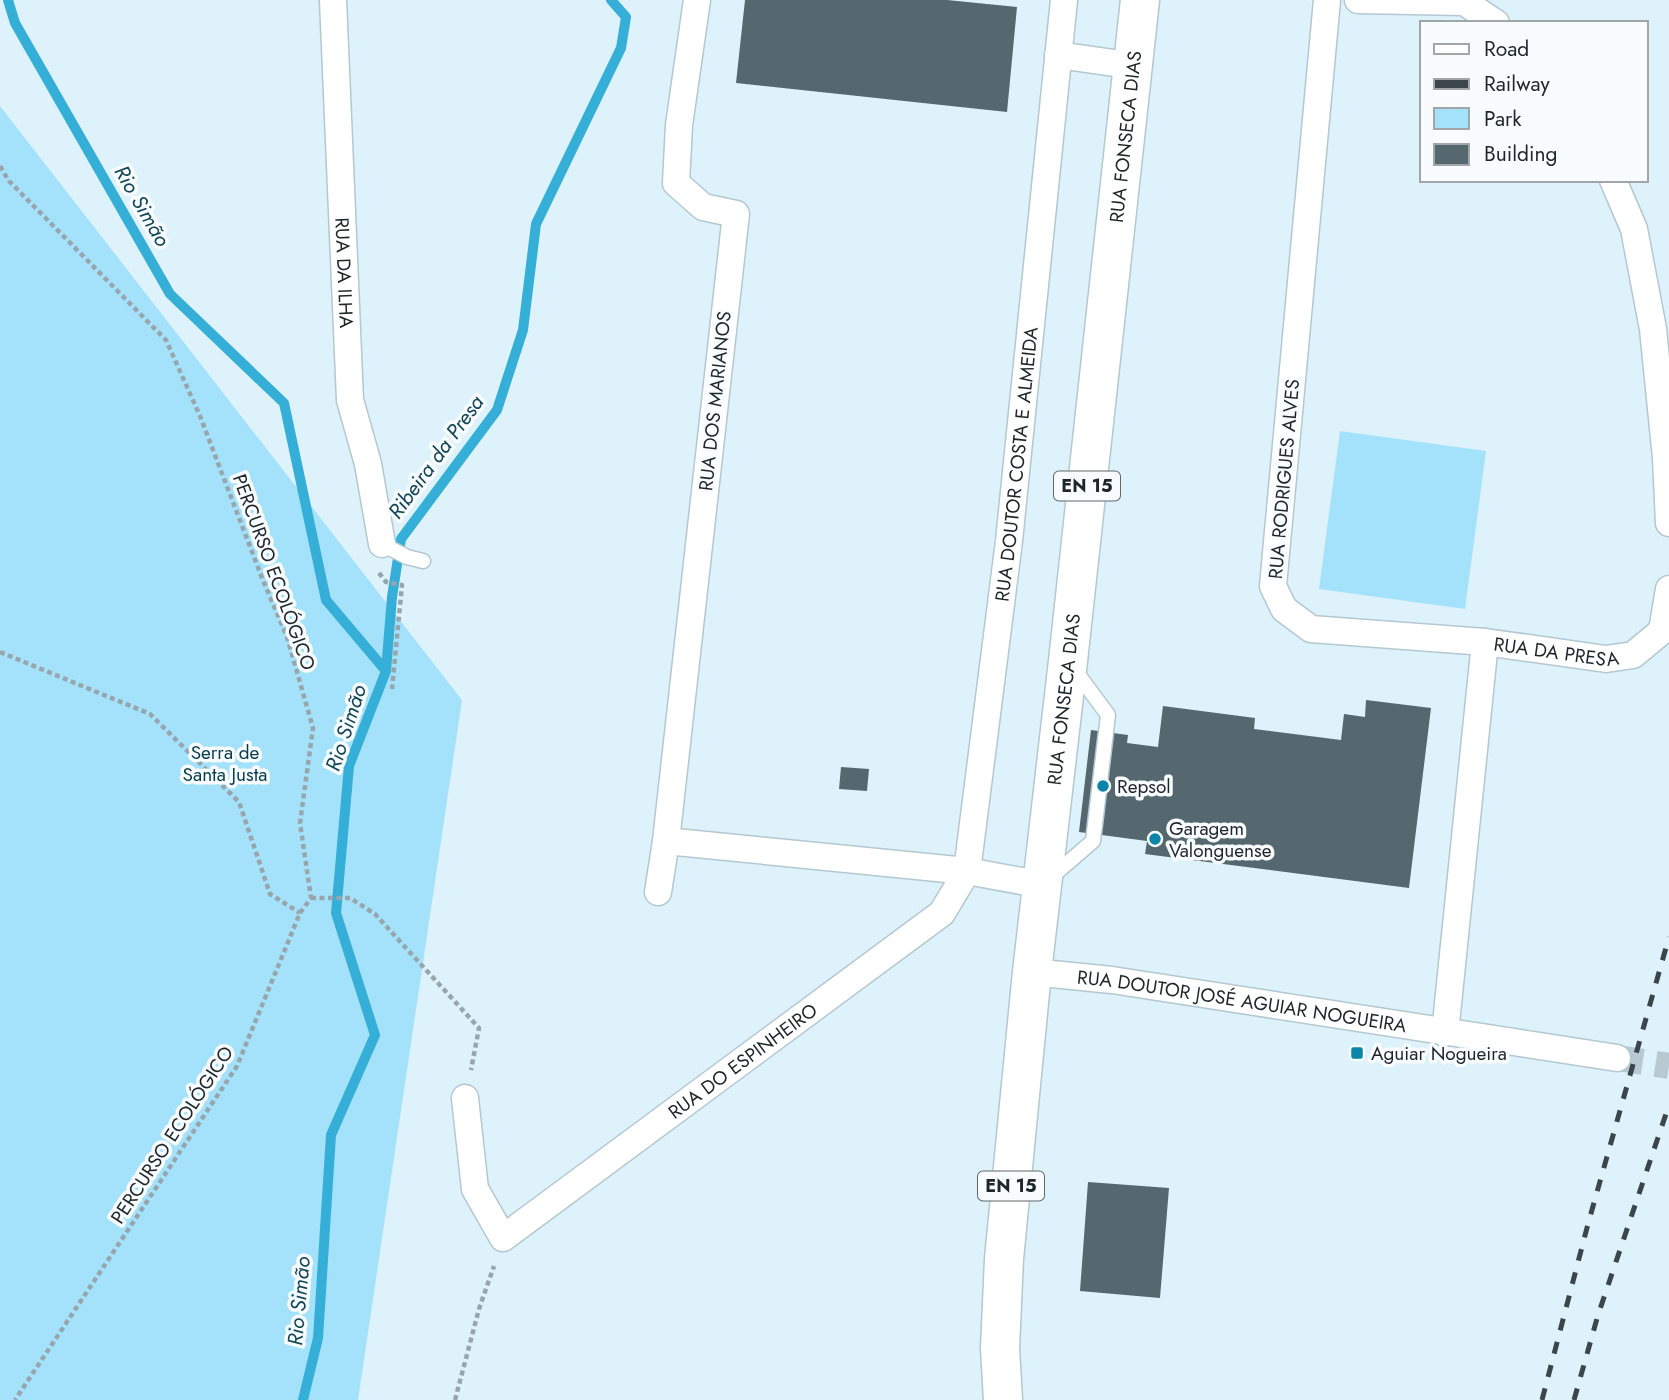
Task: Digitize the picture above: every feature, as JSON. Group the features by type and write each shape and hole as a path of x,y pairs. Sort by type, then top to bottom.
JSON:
{"main road":[{"name":"RUA FONSECA DIAS","path":"1003,1400 1000,1348 1004,1259 1032,972 1135,66 1140,0"}],"street":[{"name":"RUA DA ILHA","path":"333,0 350,400 386,545"},
{"name":"RUA DOS MARIANOS","path":"658,892 666,841 736,214 703,207 676,183 679,125 696,0"},
{"name":"RUA DOUTOR COSTA E ALMEIDA","path":"967,870 1009,541 1064,0"},
{"name":"RUA RODRIGUES ALVES","path":"1327,0 1273,586 1284,609 1311,629 1485,642"},
{"path":"1358,0 1464,1 1493,21"},
{"path":"1058,55 1135,66"},
{"path":"1614,182 1634,229 1661,333 1669,523"},
{"name":"RUA DA PRESA","path":"1485,642 1606,659 1633,656 1662,631 1669,589"},
{"path":"1445,1033 1485,642"},
{"path":"666,841 967,870 1043,885"},
{"name":"RUA DO ESPINHEIRO","path":"503,1238 942,914 967,870"},
{"name":"RUA DOUTOR JOSÉ AGUIAR NOGUEIRA","path":"1032,972 1112,980 1617,1058"},
{"path":"465,1098 474,1189 503,1238"}],"lane":[{"path":"386,545 407,557 423,561"}],"path":[{"name":"PERCURSO ECOLÓGICO","path":"0,166 9,181 166,340 200,416 287,637 313,728 300,823 311,898 300,913 237,1066 15,1400"},
{"path":"386,582 401,585 392,689"},
{"path":"0,652 150,714 239,802 270,894 300,913"},
{"path":"311,898 351,898 375,915 479,1028 465,1098"},
{"path":"456,1400 480,1309 503,1238"}],"green space":[{"name":"Serra de Santa Justa","path":"0,106 462,700 358,1400 0,1400"},
{"path":"1340,431 1486,451 1465,609 1319,589"}],"building":[{"path":"745,0 947,0 1017,7 1007,112 736,83"},
{"path":"1366,700 1431,708 1409,888 1145,854 1147,841 1079,832 1091,730 1128,735 1127,743 1158,747 1163,706 1255,718 1254,729 1341,740 1344,714 1365,717"},
{"path":"841,767 869,769 867,791 839,789"},
{"path":"1088,1182 1169,1188 1160,1298 1080,1291"}],"waterway":[{"name":"Rio Simão","path":"8,0 15,23 170,294 284,403 326,600 386,671 349,766 336,913 375,1035 331,1135 318,1338 303,1400"},
{"name":"Ribeira da Presa","path":"386,671 392,597 401,539 497,410 523,330 536,224 621,48 626,17 611,0"}],"tunnel":[{"path":"1617,1058 1669,1066"}],"railway":[{"path":"1542,1400 1588,1224 1669,937"},
{"path":"1574,1400 1598,1315 1669,1105"}],"place":[{"name":"Repsol","path":"1103,786"},
{"name":"Garagem Valonguense","path":"1155,839"},
{"name":"Aguiar Nogueira","path":"1357,1053"}]}
